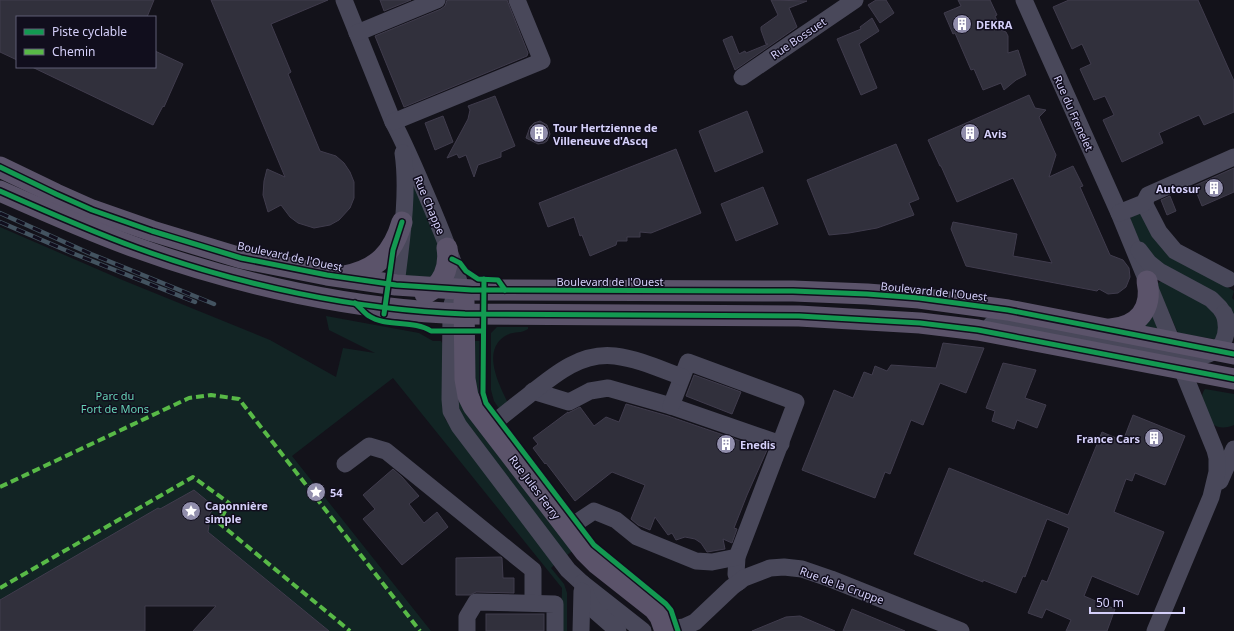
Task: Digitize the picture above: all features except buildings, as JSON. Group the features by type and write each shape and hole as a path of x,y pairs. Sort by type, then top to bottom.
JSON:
{"main road":[{"name":"Boulevard de l'Ouest","path":"0,167 78,203 152,231 241,258 340,277 398,296 458,305 799,316 920,323 1177,355 1225,352"},
{"path":"0,191 120,242 185,264 398,296"},
{"path":"340,277 359,273 378,262 392,247 402,222"},
{"path":"434,287 442,278 447,268 449,258 447,248"},
{"path":"1106,329 1126,326 1140,316 1148,301 1149,290 1147,281"},
{"name":"Boulevard de l'Ouest","path":"398,296 434,287 458,305 728,292 834,292 919,298 1008,310 1106,329 1177,355 1206,374 1234,379"},
{"name":"Rue Jules Ferry","path":"458,305 466,391 473,406 589,557 654,609 660,617 665,630"}],"street":[{"name":"Rue Chappe","path":"344,0 458,274 458,305 450,399 454,417 459,426 563,564 582,583 643,631"},
{"path":"357,33 437,0"},
{"path":"394,122 542,61 517,0"},
{"name":"Rue Bossuet","path":"742,77 854,0"},
{"name":"Rue du Frenelet","path":"1024,0 1122,220 1177,355"},
{"name":"Rue Chappe","path":"394,122 403,154 404,164 398,296"},
{"path":"1122,220 1144,203 1148,195 1234,157"},
{"path":"1144,203 1159,232 1175,251 1228,279"},
{"name":"Rue du Frenelet","path":"1122,220 1144,258 1154,267 1211,299 1224,313 1234,331"},
{"path":"1224,313 1226,334 1223,343 1225,352"},
{"path":"1177,355 1217,458 1217,472 1211,497"},
{"path":"489,427 533,391 573,363 599,356 616,356 632,359 682,377"},
{"path":"671,406 688,362 796,402 737,558 736,574 739,582"},
{"name":"Boulevard de l'Ouest","path":"1206,374 1219,368 1234,369"},
{"path":"1198,409 1196,396 1199,385 1206,374"},
{"path":"533,391 569,402 590,391 608,388 671,406 781,444"},
{"path":"345,464 369,446 386,451 533,570 533,603"},
{"path":"1155,631 1211,497 1222,478 1234,449"},
{"path":"567,529 594,511 616,520 636,537 696,561 712,562 737,558"},
{"name":"Rue de la Cruppe","path":"665,630 684,627 695,622 703,625 739,582 770,568 784,567 796,568 835,581 961,631"},
{"path":"581,631 582,583"},
{"path":"582,583 593,609 618,631"},
{"path":"467,631 467,617 476,602 555,604 555,631"}],"green space":[{"path":"409,173 443,247 434,277 402,276"},
{"path":"1139,213 1144,215 1167,251 1234,291 1232,298 1234,300 1234,318 1146,254 1130,222 1131,217"},
{"name":"Parc du Fort de Mons","path":"0,227 120,279 270,340 336,377 343,348 375,353 329,330 326,316 419,333 433,341 441,341 443,345 442,406 445,419 556,563 551,568 564,584 567,593 567,631 561,631 562,588 393,378 292,456 431,631 329,631 208,532 209,525 203,519 206,516 209,516 213,509 211,504 194,490 0,600"},
{"path":"1162,281 1209,303 1220,323 1217,338 1214,339 1178,333 1158,288 1158,283"},
{"path":"1152,312 1160,329 1141,326"},
{"path":"497,327 528,327 525,331 505,336 498,343 494,351 493,360 495,370 510,407 502,413 494,401 491,390 491,333"},
{"path":"470,341 480,341 481,398 476,399"},
{"path":"1205,389 1234,394 1234,425 1223,428 1213,424 1208,416 1202,400 1202,394"},
{"path":"459,390 575,549 566,556 466,424 458,406"}],"railway":[{"path":"0,213 91,254 214,304"},
{"path":"0,222 72,253 195,302"}],"marked path":[{"path":"0,487 189,398 211,395 239,399 420,631"},
{"path":"0,588 193,477 229,503 219,523 350,631"}],"cycle path":[{"path":"0,167 92,210 152,231 241,258 327,275 396,285 472,290 793,291 919,298 1008,310 1234,354"},
{"path":"0,191 102,235 176,261 257,284 340,301 424,312 465,314 799,316 920,323 978,330 1234,379"},
{"path":"384,314 393,250 402,222"},
{"path":"452,259 460,263 466,271 478,279 498,280 505,290"},
{"path":"484,279 483,393 486,403 594,545 666,604 671,610 678,631"},
{"path":"355,303 369,316 383,321 416,326 431,331 483,331"}],"place":[{"name":"DEKRA","path":"962,24"},
{"name":"Tour Hertzienne de Villeneuve d'Ascq","path":"539,133"},
{"name":"Avis","path":"970,133"},
{"name":"Autosur","path":"1214,188"},
{"name":"France Cars","path":"1154,438"},
{"name":"Enedis","path":"726,444"},
{"name":"54","path":"316,492"},
{"name":"Caponnière simple","path":"191,511"}]}
